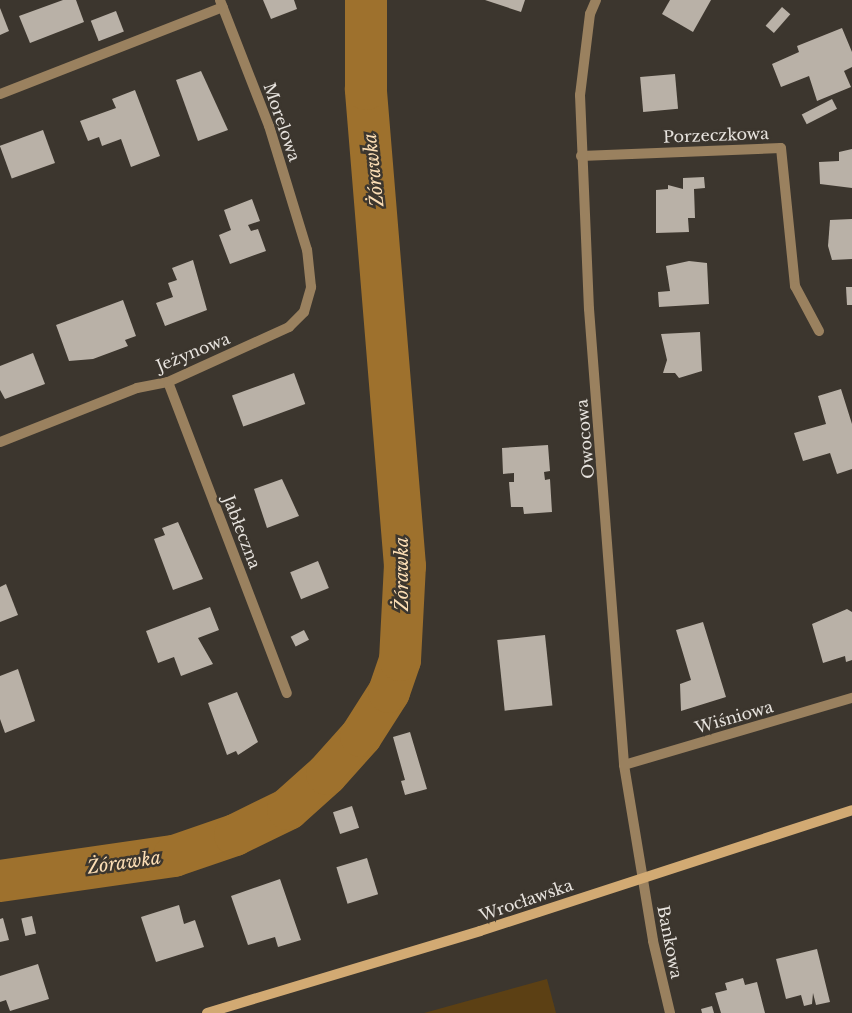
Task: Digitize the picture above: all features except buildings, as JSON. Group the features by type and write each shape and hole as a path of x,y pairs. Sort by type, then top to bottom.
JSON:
{"street":[{"name":"Owocowa","path":"596,0 590,14 580,96 581,156 624,765 643,876"},
{"name":"Morelowa","path":"0,94 222,4 269,126 307,250"},
{"name":"Porzeczkowa","path":"581,156 782,148 794,286 819,331"},
{"name":"Jeżynowa","path":"0,442 137,388 168,382 290,327 304,312 312,287 307,250"},
{"name":"Jabłeczna","path":"168,382 288,693"},
{"name":"Wiśniowa","path":"624,765 852,698"},
{"name":"Wrocławska","path":"207,1013 852,810"},
{"name":"Bankowa","path":"643,876 670,1013"}],"shaded area":[{"path":"547,979 556,1013 424,1013"}],"waterway":[{"name":"Żórawka","path":"0,881 174,856 235,835 288,809 327,774 361,736 389,692 400,660 405,566 366,89 366,0"}]}
